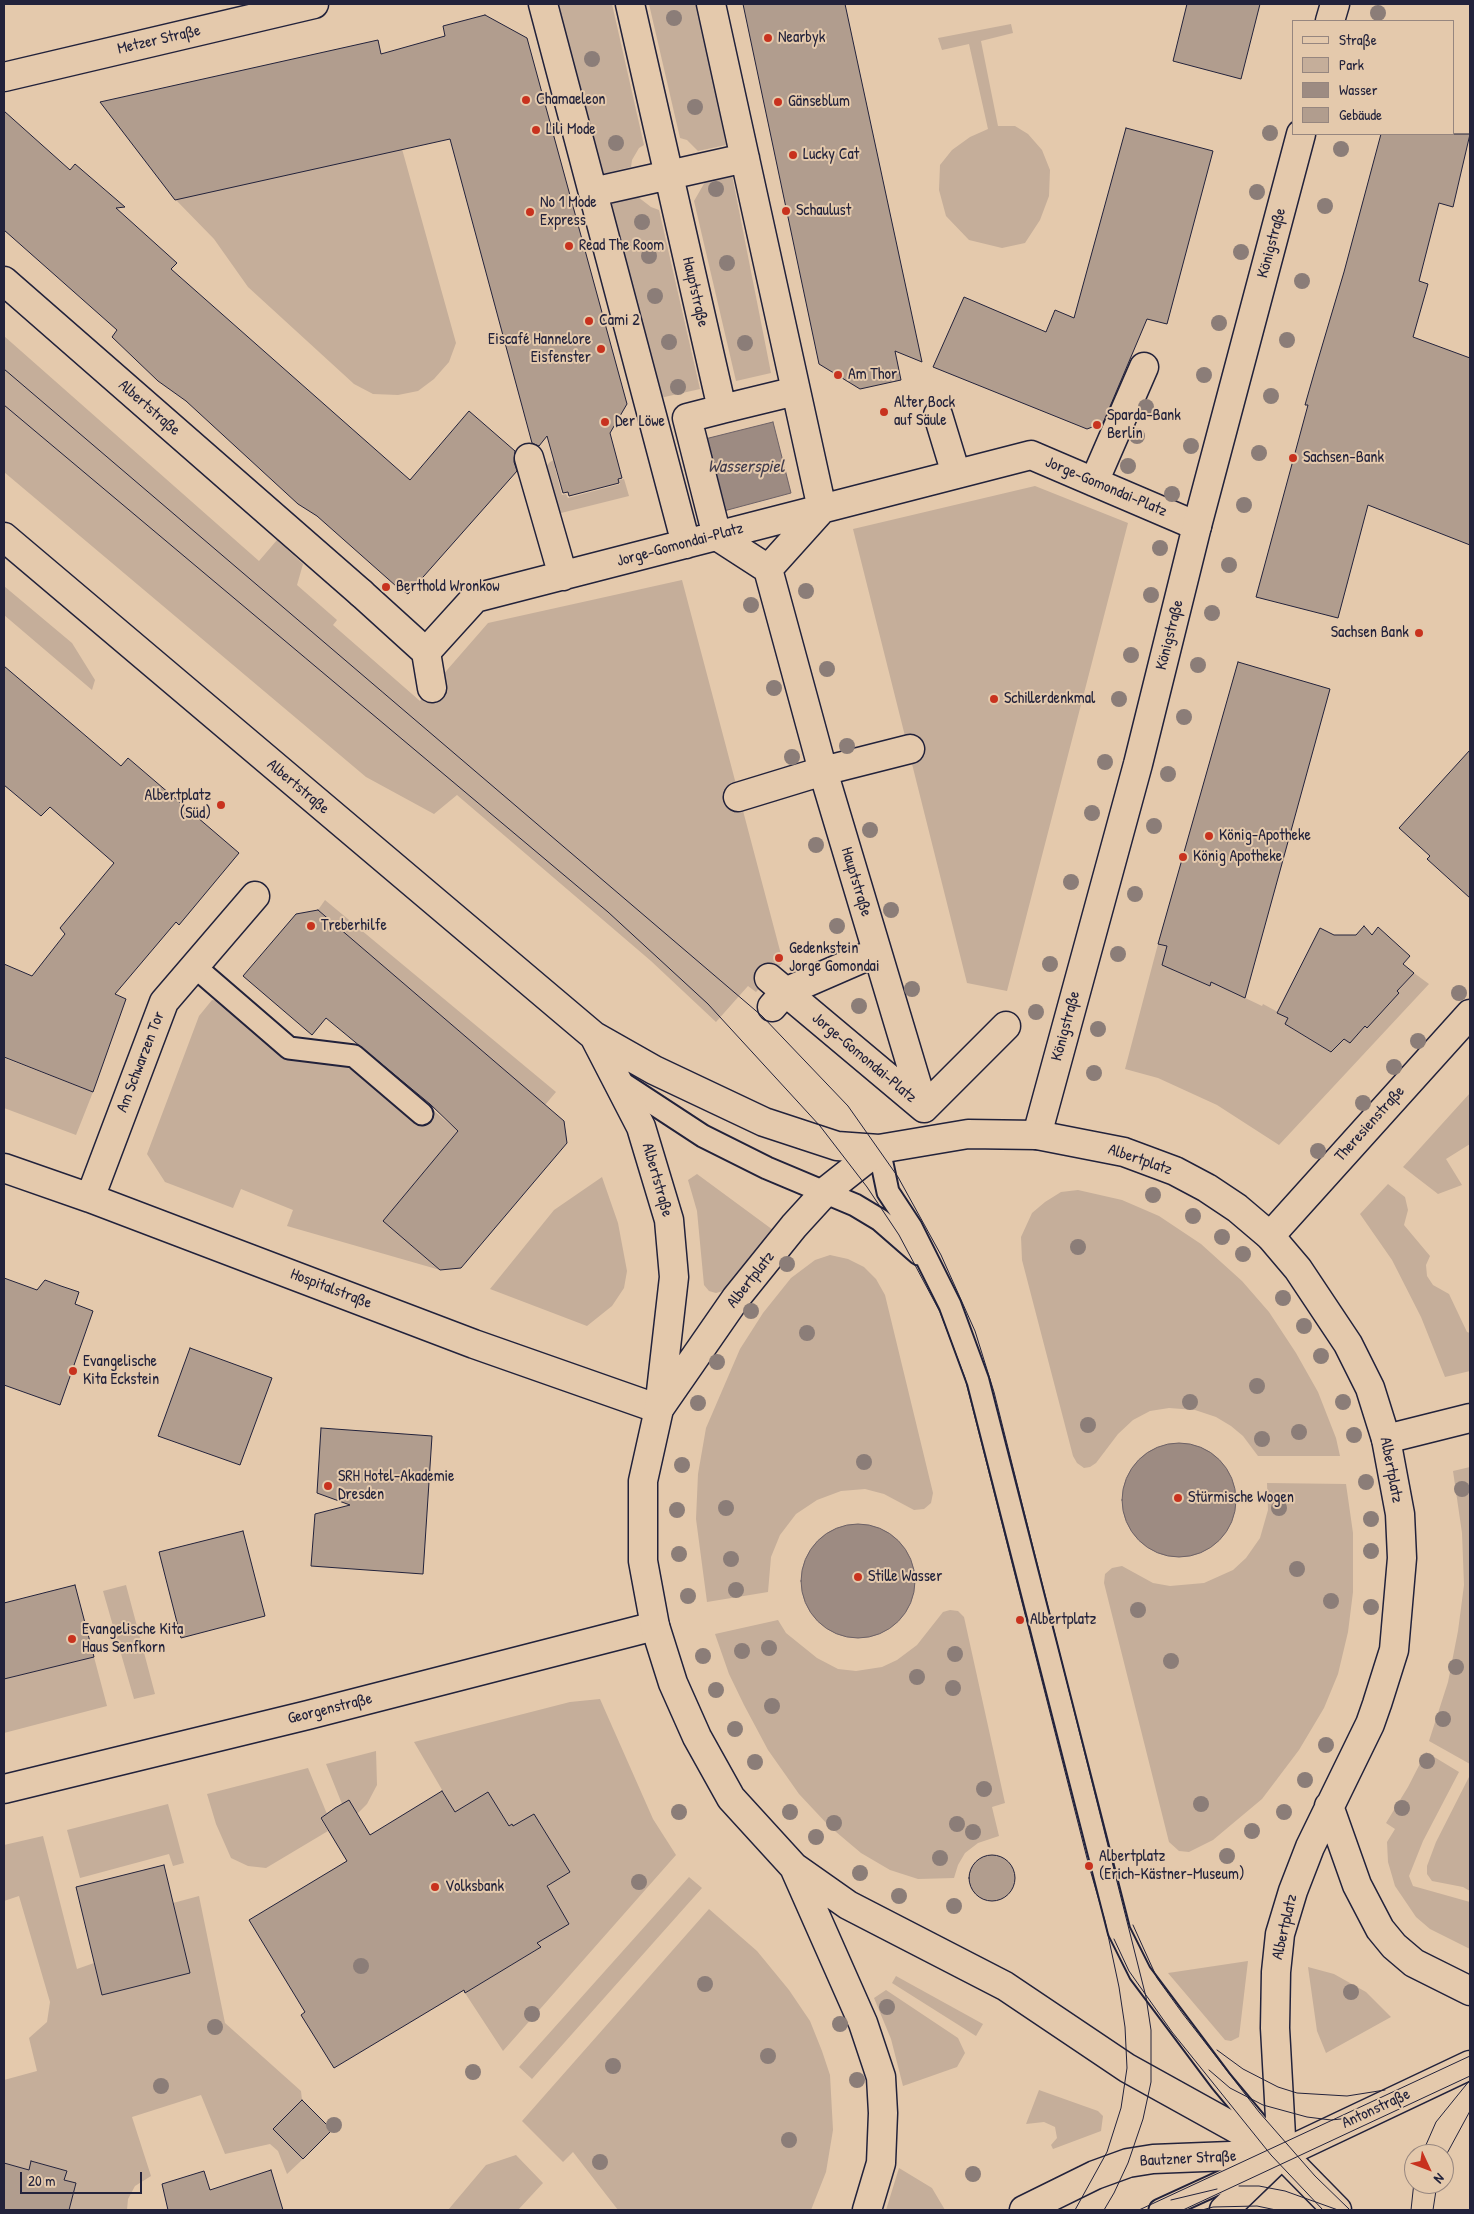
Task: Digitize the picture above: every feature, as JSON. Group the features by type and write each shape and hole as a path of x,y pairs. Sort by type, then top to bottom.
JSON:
{"street":[{"name":"Metzer Straße","path":"4,77 314,4"},
{"path":"543,4 686,544"},
{"name":"Hauptstraße","path":"630,4 722,409"},
{"path":"687,418 717,536 768,569 822,509 711,4"},
{"path":"1330,20 1335,4"},
{"name":"Königstraße","path":"1037,1135 1138,764 1197,526 1301,135"},
{"path":"593,192 745,158"},
{"name":"Albertstraße","path":"4,281 426,652"},
{"path":"1094,482 1144,366"},
{"path":"656,426 796,390"},
{"path":"938,415 956,474"},
{"name":"Jorge-Gomondai-Platz","path":"426,652 475,598 1031,455 1197,526"},
{"path":"529,458 564,576"},
{"name":"Albertstraße","path":"4,537 594,1036 686,1086 764,1122 837,1146 879,1149"},
{"name":"Hauptstraße","path":"768,569 823,771 924,1108"},
{"path":"426,652 432,688"},
{"path":"738,797 823,771 910,749"},
{"name":"Am Schwarzen Tor","path":"90,1198 164,1002 255,896"},
{"name":"Jorge-Gomondai-Platz","path":"877,952 775,992 924,1108 1006,1026"},
{"name":"Theresienstraße","path":"1270,1236 1470,1014"},
{"name":"Albertstraße","path":"594,1036 619,1081 641,1127 669,1220 674,1277 668,1336"},
{"name":"Albertplatz","path":"659,1409 736,1298 794,1226 826,1192 879,1149 968,1134 1037,1135 1124,1152 1175,1171 1207,1188 1237,1208 1270,1236 1298,1268 1348,1344 1370,1388 1386,1439 1400,1514 1402,1558 1394,1650 1370,1724 1329,1806 1293,1891 1280,1934 1276,1972 1275,2028 1282,2154"},
{"name":"Hospitalstraße","path":"4,1168 90,1198 474,1344 659,1409"},
{"name":"Albertplatz","path":"668,1336 659,1409 643,1481 643,1561 655,1626 673,1683 697,1737 731,1798 794,1867 848,1905 1006,1986 1127,2068 1282,2154"},
{"path":"1386,1439 1470,1418"},
{"name":"Georgenstraße","path":"4,1790 308,1715 655,1626"},
{"path":"1329,1806 1357,1885 1380,1929 1394,1946 1414,1964 1470,1990"},
{"path":"794,1867 863,2023 881,2077 884,2113 881,2163 868,2210"},
{"name":"Antonstraße","path":"1282,2154 1470,2065"},
{"path":"1282,2154 1337,2210"},
{"name":"Bautzner Straße","path":"1024,2210 1096,2175 1128,2163 1153,2158 1282,2154"},
{"name":"Bautzner Straße","path":"1224,2210 1282,2154"}],"lane":[{"path":"194,966 289,1048 354,1056 422,1114"},
{"path":"619,1081 702,1136 767,1168 855,1205 880,1220 930,1264"},
{"path":"879,1149 888,1192 911,1227 950,1305 978,1381 1120,1931 1140,1973 1221,2081 1282,2154 1160,2210"}],"green space":[{"path":"558,4 612,4 644,145 639,148 632,160 631,167 602,174"},
{"path":"649,4 697,4 726,145 698,151 687,140 680,138"},
{"path":"1011,24 1013,33 981,41 998,126 1015,126 1028,134 1042,150 1050,170 1049,196 1040,220 1025,243 1002,248 969,240 946,216 939,190 940,165 952,150 970,137 988,129 969,44 942,50 938,38"},
{"path":"402,149 456,343 449,362 434,379 418,391 398,395 373,394 354,384 248,287 214,239 175,199"},
{"path":"732,175 771,373 736,381 694,201 705,182"},
{"path":"638,197 651,207 659,210 700,389 660,398 610,204"},
{"path":"4,336 259,561 277,540 303,564 297,585 337,620 333,625 420,701 488,623 682,580 783,962 756,992 748,986 716,1022 651,961 457,795 434,814 366,777 4,472"},
{"path":"560,457 559,467 555,468 562,495 566,494 568,498 620,484 619,480 624,479 629,496 553,515 542,471 550,462"},
{"path":"1035,486 1128,523 1007,991 967,983 853,529"},
{"path":"4,586 72,643 95,680 92,690 4,615"},
{"path":"325,900 556,1092 545,1105 318,910"},
{"path":"1158,944 1167,946 1162,965 1210,986 1212,979 1239,995 1262,1006 1263,1004 1289,1018 1286,1025 1330,1052 1344,1039 1365,1026 1367,1027 1399,993 1397,991 1414,973 1429,984 1279,1145 1217,1105 1158,1078 1125,1069"},
{"path":"212,1000 223,1002 291,1060 355,1067 419,1123 433,1110 458,1131 383,1221 440,1270 287,1226 293,1210 241,1189 233,1208 165,1182 147,1154 199,1016"},
{"path":"4,1058 93,1092 76,1135 4,1108"},
{"path":"1470,1093 1470,1144 1446,1159 1462,1185 1438,1194 1403,1167"},
{"path":"697,1174 773,1230 723,1291 716,1293 709,1291 704,1285 697,1211 688,1180"},
{"path":"602,1177 618,1223 627,1271 624,1288 612,1306 587,1326 490,1289 554,1210"},
{"path":"1388,1184 1405,1197 1408,1210 1404,1225 1430,1256 1426,1265 1427,1276 1433,1285 1449,1294 1467,1332 1470,1333 1470,1371 1445,1377 1421,1317 1392,1260 1360,1214"},
{"path":"1078,1190 1122,1200 1159,1216 1201,1244 1242,1281 1269,1312 1296,1353 1318,1392 1336,1438 1340,1456 1258,1456 1243,1436 1216,1417 1195,1410 1169,1408 1150,1411 1133,1420 1118,1434 1096,1463 1090,1467 1084,1468 1077,1463 1073,1456 1022,1260 1021,1237 1032,1213 1045,1202 1061,1192"},
{"path":"830,1255 848,1259 864,1267 876,1279 885,1295 933,1493 931,1503 924,1509 914,1510 884,1494 865,1489 841,1491 817,1500 796,1514 780,1535 771,1557 768,1592 707,1602 696,1519 698,1474 706,1428 740,1349 763,1313 791,1278 815,1260"},
{"path":"1470,1467 1470,1764 1429,1741 1448,1682 1458,1631 1464,1585 1462,1533 1453,1471"},
{"path":"1267,1483 1346,1484 1353,1533 1353,1592 1348,1632 1338,1674 1324,1708 1299,1750 1262,1799 1213,1840 1189,1852 1179,1851 1169,1842 1104,1583 1105,1574 1112,1568 1122,1566 1153,1583 1170,1586 1204,1583 1233,1570 1246,1558 1260,1538 1268,1510"},
{"path":"126,1585 155,1694 134,1699 103,1591"},
{"path":"950,1610 958,1611 964,1617 1005,1803 992,1807 999,1836 978,1843 965,1853 958,1865 954,1878 918,1879 890,1870 861,1853 829,1826 799,1794 768,1750 744,1705 729,1674 715,1634 778,1620 786,1633 817,1658 838,1669 856,1671 882,1667 897,1660 917,1645 943,1612"},
{"path":"94,1657 107,1706 4,1733 4,1679"},
{"path":"600,1699 653,1819 676,1855 503,2051 465,1993 540,1948 537,1943 569,1924 548,1888 549,1885 570,1872 534,1814 513,1826 512,1824 509,1826 488,1792 455,1812 414,1742 570,1702"},
{"path":"376,1751 377,1785 367,1804 357,1814 342,1804 326,1764"},
{"path":"1426,1752 1459,1772 1423,1841 1409,1876 1413,1886 1470,1902 1470,1949 1430,1929 1416,1917 1395,1886 1388,1862 1387,1842 1395,1829 1386,1823"},
{"path":"308,1768 327,1814 320,1818 328,1831 266,1868 248,1866 231,1858 216,1824 207,1794"},
{"path":"1470,1775 1470,1891 1463,1887 1432,1881 1427,1874 1427,1866 1436,1842"},
{"path":"168,1804 184,1863 173,1866 169,1854 80,1878 67,1830"},
{"path":"43,1836 77,1969 94,1963 102,1995 190,1973 173,1903 199,1896 225,2023 301,2091 302,2100 273,2129 303,2159 287,2174 278,2151 270,2144 225,2154 201,2095 132,2117 151,2176 135,2186 128,2199 127,2210 69,2210 76,2184 64,2180 67,2171 32,2161 29,2170 4,2163 4,2080 37,2071 29,2038 47,2022 50,2002 19,1896 4,1901 4,1845"},
{"path":"689,1877 702,1888 532,2079 519,2067"},
{"path":"709,1909 757,1951 789,1990 810,2021 822,2051 830,2075 833,2130 826,2172 811,2210 618,2210 573,2152 563,2162 522,2121"},
{"path":"1248,1961 1239,2037 1231,2041 1225,2040 1168,1973"},
{"path":"1308,1967 1334,1974 1366,1992 1391,2017 1326,2053 1317,2031"},
{"path":"896,1976 983,2024 976,2036 892,1983"},
{"path":"886,1990 958,2038 965,2053 957,2067 903,2086 891,2039 874,1998"},
{"path":"1039,2090 1098,2111 1103,2116 1101,2131 1053,2149 1051,2145 1057,2138 1055,2127 1044,2122 1026,2124"},
{"path":"516,2155 543,2183 518,2210 448,2210 486,2165"},
{"path":"899,2168 932,2188 945,2210 886,2210"}],"water":[{"name":"Wasserspiel","path":"773,422 791,493 720,512 701,440"},
{"name":"Stürmische Wogen","path":"1179,1443 1201,1447 1219,1460 1232,1478 1236,1500 1232,1522 1219,1540 1201,1553 1179,1557 1157,1553 1139,1540 1126,1522 1122,1500 1126,1478 1139,1460 1157,1447"},
{"name":"Stille Wasser","path":"858,1524 880,1529 898,1541 910,1559 915,1581 910,1603 898,1621 880,1633 858,1638 836,1633 818,1621 806,1603 801,1581 806,1559 818,1541 836,1529"}],"building":[{"path":"743,4 845,4 922,362 895,351 901,380 860,389 819,364"},
{"path":"1187,4 1260,4 1241,79 1173,61"},
{"path":"485,15 527,38 627,404 610,433 622,478 618,479 619,483 569,496 568,492 563,493 547,436 539,446 532,443 450,139 175,200 100,102 378,40 381,54 445,36 443,26"},
{"path":"4,111 70,170 75,164 125,207 116,208 177,263 171,269 410,480 469,411 515,451 514,462 517,471 408,594 396,586 317,516 298,504 186,401 158,381 112,337 117,330 4,230"},
{"path":"1126,128 1213,151 1167,324 1147,319 1103,423 1087,429 933,367 964,297 1046,332 1055,310 1074,318"},
{"path":"1470,134 1453,207 1439,203 1419,281 1428,284 1413,337 1470,358 1470,545 1368,505 1338,618 1256,597 1308,405 1305,405 1344,272 1381,135"},
{"path":"1238,662 1330,689 1245,998 1211,982 1210,986 1162,965 1167,946 1158,944"},
{"path":"4,666 121,766 128,758 239,853 179,925 176,922 115,994 126,999 93,1092 4,1057 4,964 32,976 65,934 60,928 114,863 50,807 41,816 4,785"},
{"path":"1470,750 1470,898 1427,859 1430,856 1399,828"},
{"path":"318,910 564,1121 567,1143 461,1268 440,1270 383,1221 458,1131 430,1104 326,1018 312,1035 243,976 296,914"},
{"path":"1364,926 1372,935 1378,927 1410,956 1403,964 1414,973 1397,991 1399,993 1367,1028 1365,1026 1350,1043 1344,1039 1331,1052 1285,1024 1288,1018 1277,1013 1320,928 1334,935 1356,935"},
{"path":"4,1278 37,1290 45,1280 79,1292 75,1304 93,1311 60,1405 4,1385"},
{"path":"190,1348 272,1378 240,1465 158,1436"},
{"path":"321,1428 432,1436 423,1574 311,1566 315,1514 350,1505 317,1493"},
{"path":"243,1531 265,1616 181,1638 159,1552"},
{"path":"75,1585 94,1657 4,1679 4,1603"},
{"path":"442,1791 455,1812 488,1792 509,1826 512,1824 513,1826 534,1814 570,1872 547,1886 569,1924 537,1943 541,1947 465,1993 464,1990 334,2068 301,2015 305,2012 249,1920 347,1861 321,1818 335,1808 349,1800 370,1835"},
{"path":"992,1855 1005,1859 1011,1865 1015,1878 1011,1891 1005,1897 992,1901 979,1897 973,1891 969,1878 973,1865 979,1859"},
{"path":"164,1865 190,1973 102,1995 76,1887"},
{"path":"302,2100 332,2130 303,2159 273,2129"},
{"path":"31,2161 67,2171 64,2180 76,2183 69,2210 4,2210 4,2163 29,2170"},
{"path":"271,2170 283,2210 168,2210 162,2184 204,2171 210,2190"}],"tram line":[{"path":"4,369 762,1016 848,1106 898,1177 941,1255 975,1331 994,1392 1146,1997 1151,2030 1151,2082 1143,2119 1128,2163 1104,2210"},
{"path":"4,405 608,912 708,1004 820,1126 867,1187 899,1235 940,1312 965,1378 1089,1866 1105,1921 1119,1987 1125,2027 1127,2068 1121,2108 1107,2152 1075,2210"},
{"path":"1133,1925 1157,1978 1183,2014 1259,2112 1315,2176 1350,2210"},
{"path":"1114,1939 1129,1971 1172,2032 1271,2155 1323,2210"},
{"path":"1217,2050 1243,2069 1278,2087 1297,2093 1347,2096 1385,2090"},
{"path":"1139,2210 1470,2056"},
{"path":"1209,2070 1230,2088 1263,2105 1307,2117 1331,2120 1360,2117 1380,2112"},
{"path":"1183,2210 1470,2076"},
{"path":"1426,2144 1436,2122 1470,2080"},
{"path":"1452,2144 1470,2111"},
{"path":"1239,2186 1259,2186 1285,2191 1338,2210"},
{"path":"1171,2200 1217,2189"},
{"path":"1411,2210 1413,2194"},
{"path":"1433,2210 1435,2194"},
{"path":"1202,2210 1213,2207 1257,2206 1276,2210"}],"place":[{"name":"Nearbyk","path":"768,38"},
{"name":"Chamaeleon","path":"526,100"},
{"name":"Gänseblum","path":"778,102"},
{"name":"Lili Mode","path":"536,130"},
{"name":"Lucky Cat","path":"793,155"},
{"name":"Schaulust","path":"786,211"},
{"name":"No 1 Mode Express","path":"530,212"},
{"name":"Read The Room","path":"569,246"},
{"name":"Cami 2","path":"589,321"},
{"name":"Eiscafé Hannelore Eisfenster","path":"601,349"},
{"name":"Am Thor","path":"838,375"},
{"name":"Alter Bock auf Säule","path":"884,412"},
{"name":"Der Löwe","path":"605,422"},
{"name":"Sparda-Bank Berlin","path":"1097,425"},
{"name":"Sachsen-Bank","path":"1293,458"},
{"name":"Berthold Wronkow","path":"386,587"},
{"name":"Sachsen Bank","path":"1419,633"},
{"name":"Schillerdenkmal","path":"994,699"},
{"name":"Albertplatz (Süd)","path":"221,805"},
{"name":"König-Apotheke","path":"1209,836"},
{"name":"König Apotheke","path":"1183,857"},
{"name":"Treberhilfe","path":"311,926"},
{"name":"Gedenkstein Jorge Gomondai","path":"779,958"},
{"name":"Evangelische Kita Eckstein","path":"73,1371"},
{"name":"SRH Hotel-Akademie Dresden","path":"328,1486"},
{"name":"Stürmische Wogen","path":"1178,1498"},
{"name":"Stille Wasser","path":"858,1577"},
{"name":"Albertplatz","path":"1020,1620"},
{"name":"Evangelische Kita Haus Senfkorn","path":"72,1639"},
{"name":"Albertplatz (Erich-Kästner-Museum)","path":"1089,1866"},
{"name":"Volksbank","path":"435,1887"}]}
